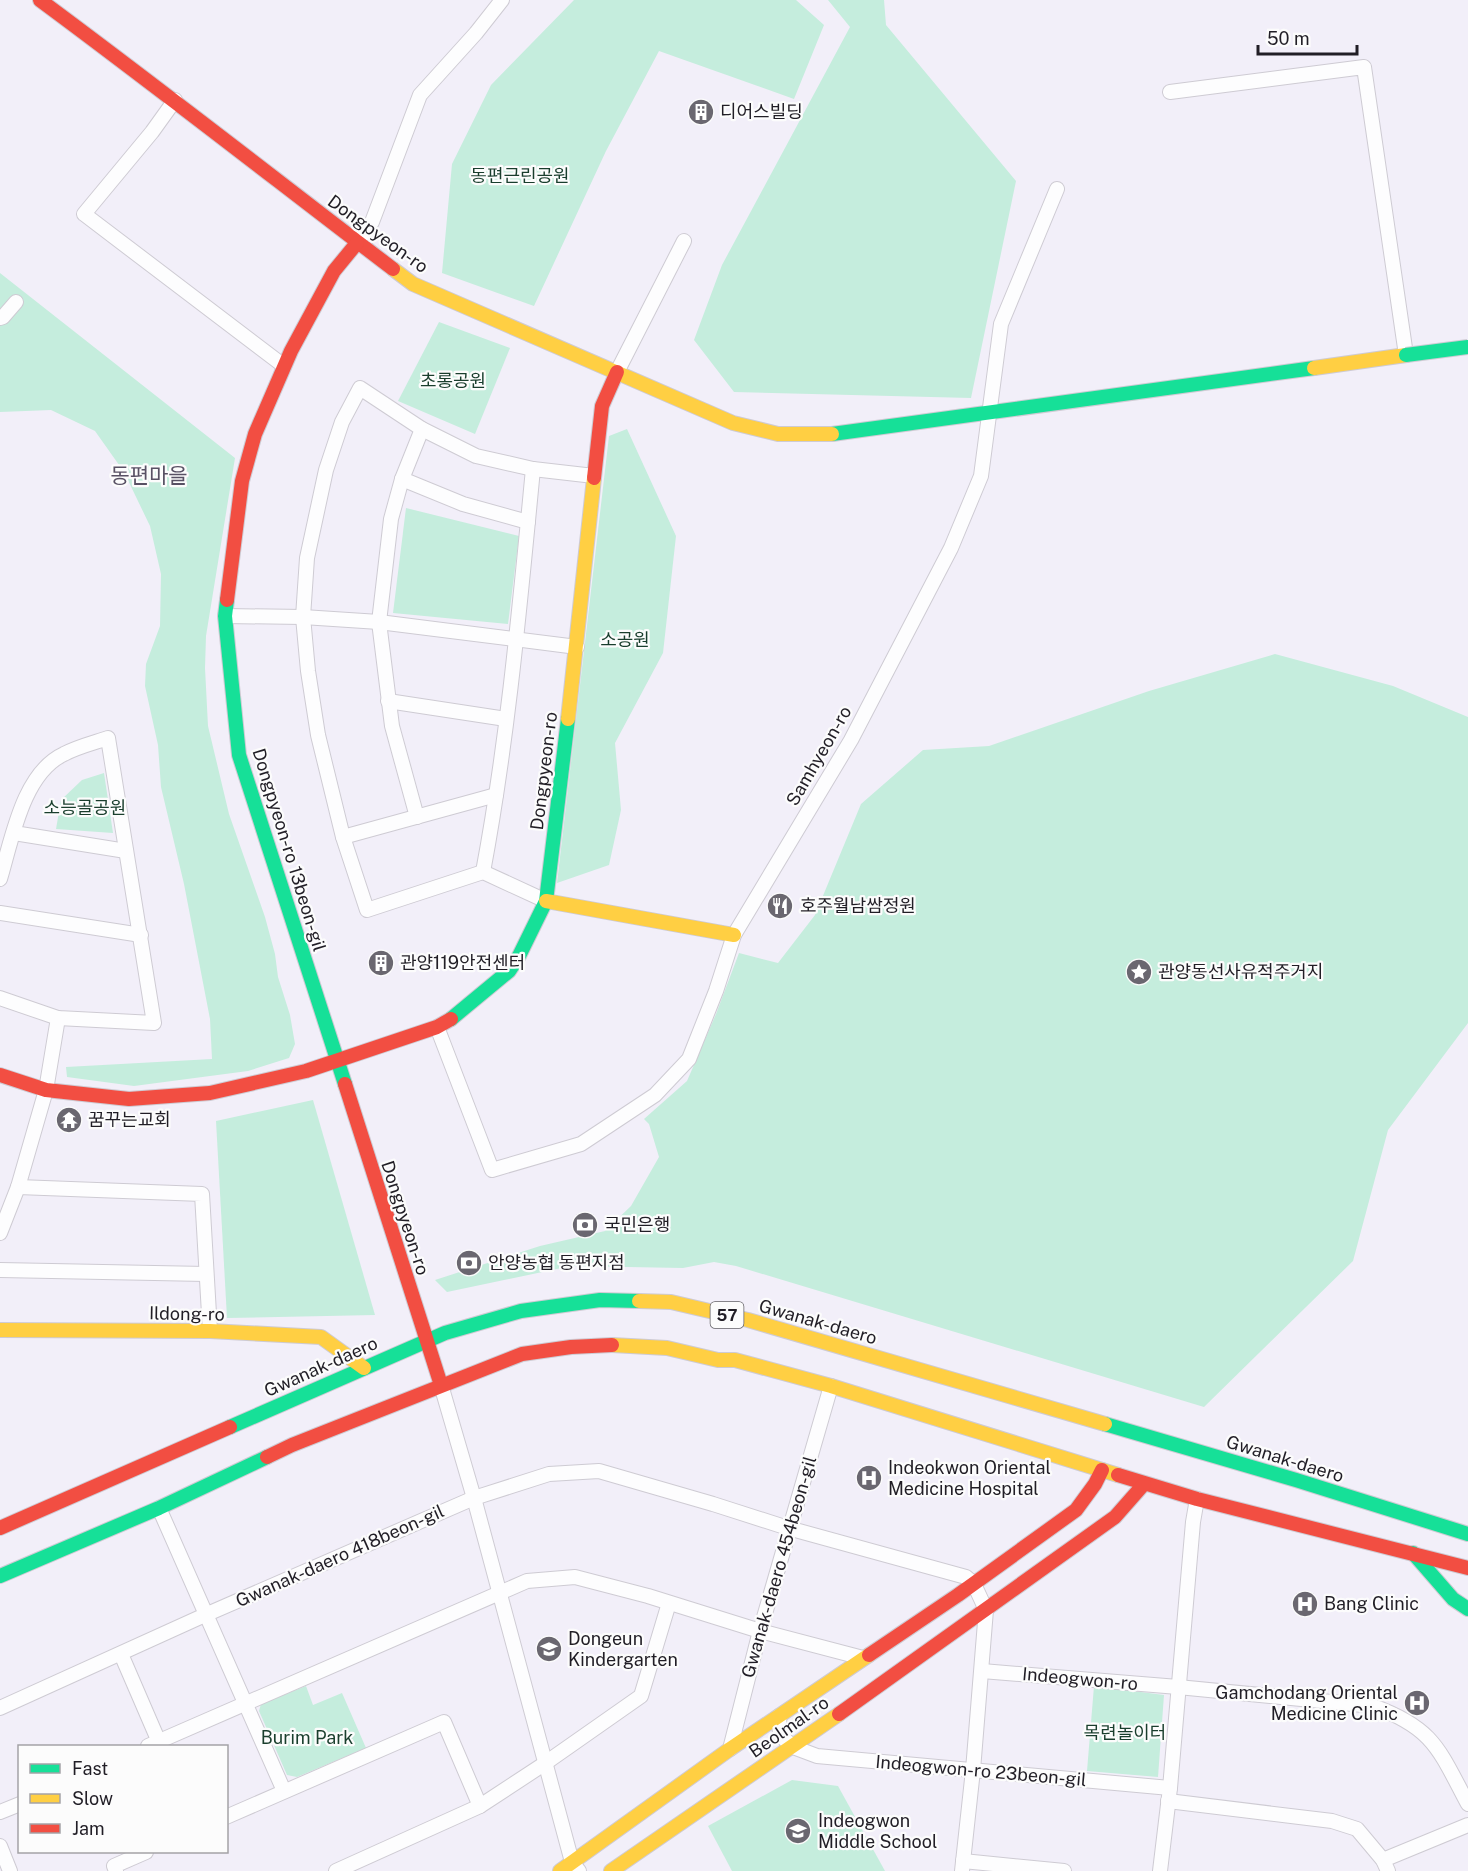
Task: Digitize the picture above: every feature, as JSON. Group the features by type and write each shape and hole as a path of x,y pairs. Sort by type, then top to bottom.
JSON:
{"street":[{"name":"Dongpyeon-ro","path":"40,0 175,100 357,243 413,284 617,372"},
{"path":"357,243 372,222 420,95 476,33 502,0"},
{"path":"1170,92 1364,67 1406,355"},
{"path":"175,100 152,132 84,214 284,366"},
{"name":"Samhyeon-ro","path":"437,1028 492,1170 581,1144 655,1095 689,1059 716,991 734,935 851,740 951,548 981,476 1001,324 1057,189"},
{"name":"Dongpyeon-ro","path":"0,1075 46,1089 129,1099 210,1093 306,1071 437,1028 509,971 519,956 546,901 577,647 602,406 684,241"},
{"name":"Dongpyeon-ro 13beon-gil","path":"336,1061 239,756 225,616 242,481 255,434 284,366 334,271 357,243"},
{"path":"0,318 16,302"},
{"path":"617,372 733,423 778,434 834,434 1468,347"},
{"path":"594,476 533,469 476,456 422,429 360,388 342,422 326,470 307,558 303,617 308,671 318,735 343,837 367,910 483,872 546,901 734,935"},
{"path":"417,817 392,726 379,622 391,519 402,479 422,429"},
{"path":"483,872 496,795 516,639 533,469"},
{"path":"402,479 464,504 528,522"},
{"path":"225,616 303,617 379,622 577,647"},
{"path":"388,702 506,718"},
{"path":"0,879 27,796 40,772 63,754 108,738 154,1023 58,1018 0,998"},
{"path":"343,837 496,795"},
{"path":"14,833 126,851"},
{"path":"0,913 141,935"},
{"path":"0,1233 18,1187 46,1089 58,1018"},
{"name":"Dongpyeon-ro","path":"336,1061 441,1385"},
{"path":"18,1187 202,1194 210,1331"},
{"path":"0,1270 206,1274"},
{"name":"Gwanak-daero","path":"0,1528 426,1340 521,1311 600,1300 671,1302 748,1320 1296,1480 1468,1534"},
{"name":"Ildong-ro","path":"0,1330 210,1331 321,1337 364,1368"},
{"path":"0,1576 159,1508 292,1445 522,1354 571,1347 613,1345 667,1348 718,1359 735,1360 831,1386 1144,1484 1468,1568"},
{"path":"441,1385 474,1498 544,1764 576,1867"},
{"name":"Gwanak-daero 454beon-gil","path":"730,1749 788,1528 831,1386"},
{"name":"Beolmal-ro","path":"560,1871 576,1867 730,1749 974,1584 1076,1510 1102,1470"},
{"name":"Gwanak-daero 418beon-gil","path":"0,1708 205,1615 474,1498 549,1474 599,1471 788,1528"},
{"name":"Beolmal-ro","path":"611,1871 793,1747 1115,1517 1144,1484"},
{"path":"1160,1871 1197,1499"},
{"path":"159,1508 284,1791"},
{"path":"1423,1520 1457,1518"},
{"path":"788,1528 966,1577 974,1584 986,1610 973,1770 962,1866 1064,1871"},
{"path":"1413,1553 1453,1599 1468,1609"},
{"path":"121,1654 153,1744 526,1581 575,1577 760,1631 863,1658"},
{"path":"336,1871 480,1806 641,1696 669,1603"},
{"name":"Indeogwon-ro","path":"982,1671 1178,1687 1373,1707 1398,1715 1415,1725 1433,1742 1468,1804"},
{"path":"779,1716 780,1735 793,1747"},
{"path":"228,1815 444,1722 480,1806"},
{"name":"Indeogwon-ro 23beon-gil","path":"793,1747 817,1756 973,1770 1169,1795 1332,1821 1357,1828 1385,1865"},
{"path":"0,1812 18,1805"},
{"path":"1385,1865 1468,1825"},
{"path":"0,1846 10,1871"},
{"path":"116,1871 114,1866 142,1853"}],"green space":[{"name":"동편근린공원","path":"574,0 796,0 824,25 794,99 659,51 606,151 534,306 442,273 452,164 491,85"},
{"path":"828,0 884,0 886,25 1016,181 971,398 734,392 694,340 722,265 850,27"},
{"path":"0,273 235,458 206,636 208,726 229,814 265,917 275,954 278,977 290,1015 295,1044 289,1058 248,1071 134,1086 67,1077 66,1067 212,1059 210,1019 184,884 161,787 158,745 145,686 146,664 160,626 161,574 150,526 124,472 95,431 51,410 0,412"},
{"name":"초롱공원","path":"439,322 510,348 475,434 398,401"},
{"name":"소공원","path":"627,429 676,536 663,653 615,743 621,810 609,865 557,883 609,436"},
{"path":"406,508 519,536 508,624 393,613"},
{"path":"1275,654 1393,686 1468,717 1468,1023 1388,1130 1353,1261 1204,1407 736,1266 714,1262 683,1268 571,1266 447,1292 435,1280 540,1246 605,1231 631,1206 659,1157 649,1124 644,1119 687,1081 739,953 778,963 815,915 861,804 923,750 989,746 1149,691"},
{"name":"소능골공원","path":"104,773 113,833 56,829 61,800 82,780"},
{"path":"313,1100 375,1315 227,1318 216,1121"},
{"name":"Burim Park","path":"306,1686 313,1705 342,1693 366,1748 297,1777 287,1775 259,1711 261,1704"},
{"name":"목련놀이터","path":"1094,1686 1164,1695 1158,1777 1087,1771"},
{"path":"792,1780 838,1786 885,1871 732,1871 708,1826"}],"traffic: fast":[{"path":"1406,355 1468,347"},
{"path":"832,434 1314,368"},
{"path":"227,600 225,616 239,755 345,1084"},
{"path":"451,1019 509,971 519,956 546,901 568,719"},
{"path":"230,1427 445,1333 521,1311 600,1300 639,1301"},
{"path":"1105,1424 1468,1534"},
{"path":"0,1576 159,1508 267,1457"},
{"path":"1413,1553 1453,1599 1468,1609"}],"traffic: slow":[{"path":"393,269 413,284 733,423 778,434 832,434"},
{"path":"1314,368 1406,355"},
{"path":"568,719 594,478"},
{"path":"546,901 734,935"},
{"path":"639,1301 671,1302 748,1320 1105,1424"},
{"path":"0,1330 210,1331 321,1337 364,1368"},
{"path":"612,1345 667,1348 718,1360 735,1360 831,1386 1118,1475"},
{"path":"560,1871 730,1749 869,1655"},
{"path":"611,1871 839,1714"}],"traffic: jam":[{"path":"40,0 393,269"},
{"path":"227,600 242,481 255,434 291,351 334,271 357,243"},
{"path":"594,478 602,406 617,372"},
{"path":"0,1075 46,1090 129,1099 210,1093 306,1071 437,1027 451,1019"},
{"path":"345,1084 441,1385"},
{"path":"267,1457 522,1354 571,1347 612,1345"},
{"path":"0,1528 230,1427"},
{"path":"869,1655 958,1595 1076,1510 1102,1470"},
{"path":"1118,1475 1197,1499 1468,1568"},
{"path":"839,1714 1115,1517 1144,1484"}],"place":[{"name":"디어스빌딩","path":"701,112"},
{"name":"호주월남쌈정원","path":"780,906"},
{"name":"관양119안전센터","path":"381,963"},
{"name":"관양동선사유적주거지","path":"1139,972"},
{"name":"꿈꾸는교회","path":"69,1120"},
{"name":"국민은행","path":"585,1225"},
{"name":"안양농협 동편지점","path":"469,1263"},
{"name":"Indeokwon Oriental Medicine Hospital","path":"869,1478"},
{"name":"Bang Clinic","path":"1305,1604"},
{"name":"Dongeun Kindergarten","path":"549,1649"},
{"name":"Gamchodang Oriental Medicine Clinic","path":"1417,1703"},
{"name":"Indeogwon Middle School","path":"798,1831"}],"district":[{"name":"동편마을","path":"149,476"}]}
